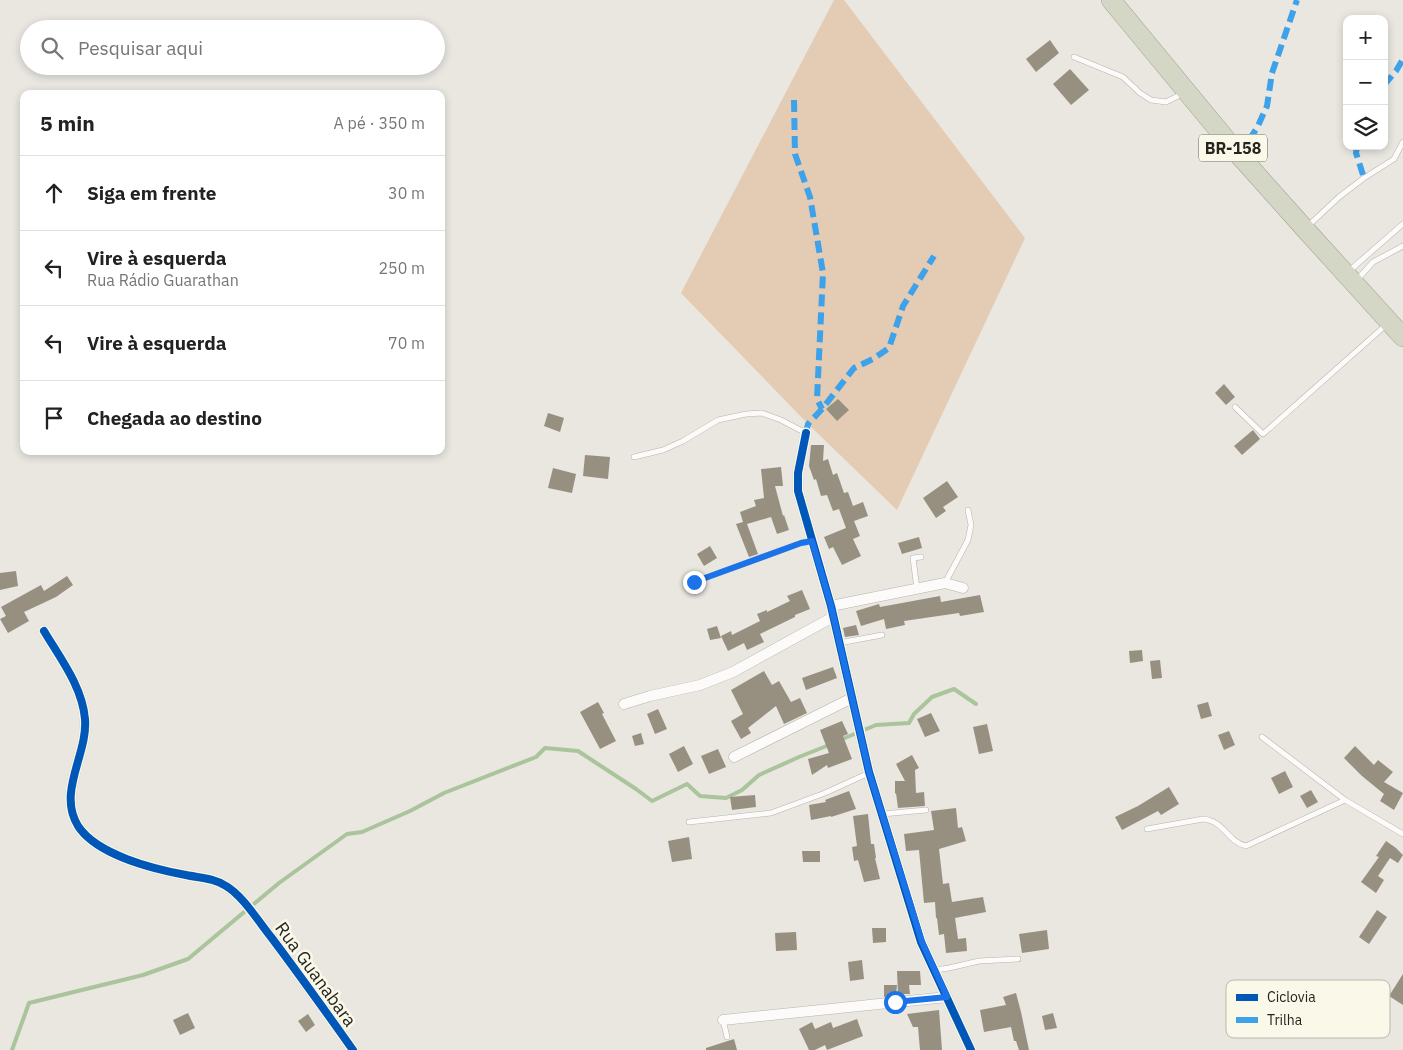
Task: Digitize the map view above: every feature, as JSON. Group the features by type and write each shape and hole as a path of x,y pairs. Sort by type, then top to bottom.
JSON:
{"highway":[{"name":"BR-158","path":"1111,0 1239,155 1403,337"}],"street":[{"path":"806,434 798,473 798,491 834,617 869,772 922,942 972,1050"},
{"path":"831,606 945,583 962,588"},
{"path":"624,704 700,685 732,672 834,617"},
{"name":"Rua Guanabara","path":"44,631 78,689 84,707 85,735 70,801 73,817 79,828 107,850 136,862 176,874 211,879 234,892 254,915 353,1050"},
{"path":"734,757 852,698"},
{"path":"723,1020 947,997"}],"lane":[{"path":"1074,57 1123,77 1140,93 1151,100 1166,102 1186,92"},
{"path":"1305,229 1339,197 1394,159 1403,142"},
{"path":"1350,279 1403,224"},
{"path":"1350,279 1373,262 1403,246"},
{"path":"1234,407 1263,434 1389,322"},
{"path":"634,457 663,450 683,441 718,420 746,414 762,413 781,420 806,434"},
{"path":"945,583 968,540 971,525 968,510"},
{"path":"694,582 801,543 812,541"},
{"path":"917,589 913,558 921,557"},
{"path":"839,643 882,635"},
{"path":"1262,737 1345,800 1403,834"},
{"path":"689,822 771,813 833,789 869,772"},
{"path":"1147,829 1203,819 1211,820 1218,824 1235,841 1246,846 1345,800"},
{"path":"882,814 926,810"},
{"path":"934,970 950,968 979,960 1018,959"},
{"path":"723,1020 726,1037"}],"shaded area":[{"path":"834,0 844,0 1025,238 897,510 808,424 681,293"}],"building":[{"path":"1050,40 1059,53 1036,72 1026,59"},
{"path":"1070,69 1089,90 1071,105 1053,84"},
{"path":"1224,384 1235,397 1226,405 1215,393"},
{"path":"838,399 849,410 837,421 826,409"},
{"path":"548,413 564,418 560,432 544,426"},
{"path":"1253,430 1260,439 1242,455 1234,446"},
{"path":"811,445 824,445 823,461 828,459 833,475 837,473 844,493 848,492 853,506 863,502 868,516 854,521 860,536 853,539 861,556 842,565 833,547 829,549 824,537 846,528 839,509 833,511 827,495 821,496 816,479 814,480 809,466"},
{"path":"585,455 610,457 608,479 583,476"},
{"path":"781,467 783,486 775,486 789,530 777,534 771,517 747,524 758,554 749,557 736,524 743,522 740,512 756,506 754,500 764,498 761,469"},
{"path":"553,468 576,474 572,493 548,488"},
{"path":"947,481 958,497 943,507 946,511 936,518 923,498"},
{"path":"919,537 922,548 902,554 898,543"},
{"path":"710,546 717,558 704,566 697,554"},
{"path":"16,571 18,586 0,590 0,573"},
{"path":"67,576 73,585 56,597 24,612 29,621 8,633 0,619 6,616 1,607 41,585 44,591"},
{"path":"802,590 810,609 760,634 764,642 747,650 744,643 728,651 721,636 731,631 732,635 760,621 757,614 767,610 767,612 790,601 787,596"},
{"path":"980,595 984,612 960,616 959,613 904,621 905,625 886,629 884,619 861,626 856,611 879,604 880,607 940,596 941,602"},
{"path":"856,625 859,635 845,637 843,628"},
{"path":"717,626 721,638 710,640 707,629"},
{"path":"1142,650 1143,661 1130,663 1129,651"},
{"path":"1160,660 1162,678 1152,679 1150,661"},
{"path":"833,667 837,678 806,690 802,678"},
{"path":"764,671 772,685 779,681 791,702 800,698 807,713 784,724 776,706 748,728 751,733 741,739 731,721 743,714 731,690"},
{"path":"598,702 616,741 600,749 580,712"},
{"path":"1208,702 1212,716 1201,719 1197,705"},
{"path":"658,709 667,729 655,734 647,714"},
{"path":"931,713 940,731 925,737 917,719"},
{"path":"842,721 848,734 843,736 852,759 828,768 827,765 812,775 808,759 829,753 820,730"},
{"path":"987,724 993,751 979,754 973,727"},
{"path":"1229,731 1235,745 1224,750 1218,735"},
{"path":"641,733 644,744 635,746 632,736"},
{"path":"684,746 693,764 678,772 669,754"},
{"path":"1355,746 1374,765 1378,760 1393,772 1384,782 1403,793 1394,810 1380,801 1384,794 1344,758"},
{"path":"718,749 726,767 709,774 701,756"},
{"path":"912,755 919,768 915,770 916,793 924,792 925,806 898,808 895,781 905,781 896,764"},
{"path":"1285,771 1293,787 1279,794 1271,778"},
{"path":"1169,787 1179,804 1161,815 1158,811 1122,830 1115,817 1138,806"},
{"path":"1311,790 1318,802 1307,808 1300,796"},
{"path":"849,791 856,809 831,817 811,820 809,805 826,802 825,800"},
{"path":"755,795 756,807 732,810 730,797"},
{"path":"956,808 958,828 962,827 966,841 939,849 943,884 949,883 952,902 983,897 986,912 955,918 958,939 966,938 967,951 946,953 944,934 939,935 935,902 924,903 919,850 906,851 904,834 934,830 931,811"},
{"path":"868,814 871,844 874,844 880,879 864,882 858,860 854,861 852,847 857,846 853,816"},
{"path":"689,837 692,859 672,862 668,841"},
{"path":"1386,841 1403,855 1398,863 1390,858 1378,876 1384,880 1376,893 1361,882 1379,857 1376,856"},
{"path":"802,851 820,851 820,862 803,862"},
{"path":"1377,910 1387,917 1369,944 1359,937"},
{"path":"872,928 886,928 886,942 873,943"},
{"path":"1047,930 1049,949 1022,953 1019,934"},
{"path":"796,932 797,950 776,951 775,933"},
{"path":"862,960 864,979 850,981 848,962"},
{"path":"897,971 920,971 921,985 909,985 910,994 898,994"},
{"path":"1403,974 1403,1005 1390,997"},
{"path":"884,985 897,985 896,995 884,997"},
{"path":"1016,993 1029,1050 1019,1050 1016,1041 1014,1041 1011,1027 984,1032 980,1010 1006,1005 1003,997"},
{"path":"939,1010 942,1050 920,1050 918,1027 913,1027 907,1014"},
{"path":"188,1013 195,1028 180,1035 173,1020"},
{"path":"1053,1013 1057,1028 1045,1030 1042,1016"},
{"path":"308,1014 315,1025 306,1032 298,1021"},
{"path":"857,1019 863,1036 827,1050 825,1045 815,1050 809,1050 799,1029 812,1022 815,1029 831,1022 833,1028"},
{"path":"734,1039 737,1050 706,1050 706,1048"}],"waterway":[{"path":"840,740 876,725 909,723 914,714 932,697 954,689 976,704"},
{"path":"12,1050 29,1003 143,975 188,959 279,883 347,834 362,832 410,811 444,793 536,757 545,748 578,751 652,801 687,784 700,796 726,798 742,790 759,775 829,745"}],"marked path":[{"path":"1239,155 1257,128 1267,106 1272,73 1297,0"},
{"path":"1388,80 1403,59"},
{"path":"794,100 795,154 810,197 823,273 817,399 822,409"},
{"path":"1356,150 1364,178"},
{"path":"806,433 808,424 854,368 873,359 889,348 903,306 934,256"}],"cycle path":[{"path":"806,433 798,473 798,491 831,606 869,772 921,942 971,1050"},
{"path":"44,631 75,684 83,707 85,732 72,786 71,800 72,813 78,826 98,845 112,853 143,865 212,880 232,890 256,917 353,1050"}],"route":[{"path":"694,582 801,543 812,541 831,606 869,772 922,942 947,997 895,1002"}]}
